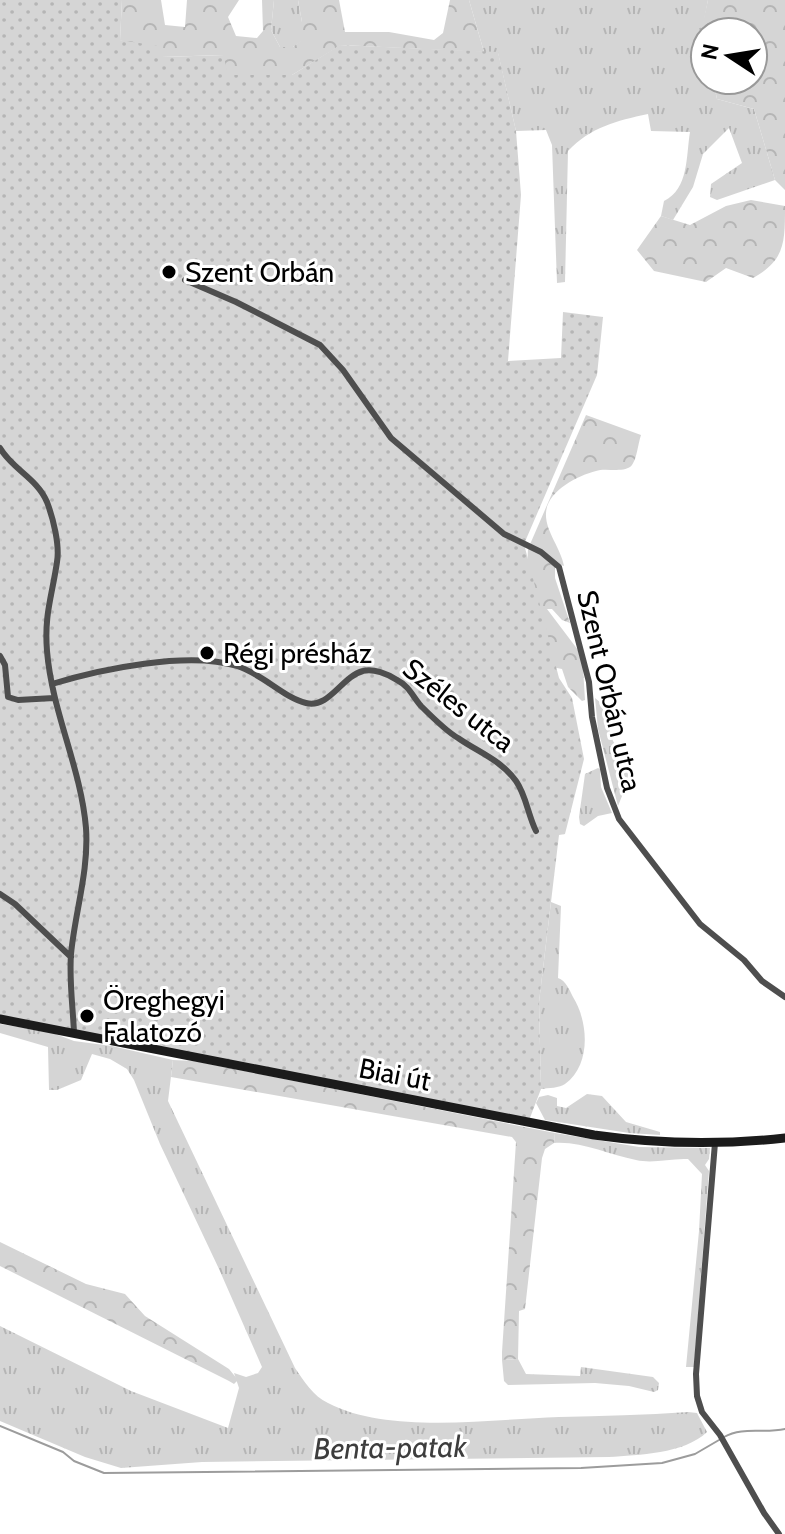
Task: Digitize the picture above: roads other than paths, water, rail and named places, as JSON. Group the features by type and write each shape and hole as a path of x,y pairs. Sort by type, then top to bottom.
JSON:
{"main road":[{"name":"Biai út","path":"0,1019 594,1135 653,1142 715,1143 785,1138"}],"street":[{"name":"Szent Orbán utca","path":"185,280 320,345 343,370 391,438 504,534 541,552 559,567 589,682 592,717 607,788 619,819 700,924 744,960 762,981 785,997"},
{"path":"0,448 39,486 48,505 58,560 46,623 52,684 86,827 86,857 71,957 74,1033"},
{"path":"0,656 5,665 8,697 18,700 54,698"},
{"name":"Széles utca","path":"52,684 94,672 137,665 175,661 227,663 261,675 305,703 313,704 329,697 351,677 363,671 383,673 408,687 421,705 457,738 499,763 517,782 536,831"},
{"path":"0,894 15,904 71,957"},
{"path":"715,1143 696,1388 702,1412 720,1435 779,1534"}],"waterway":[{"name":"Benta-patak","path":"0,1426 104,1473 581,1468 662,1463 695,1454 719,1440"},
{"name":"Benta-patak","path":"724,1437 746,1431 785,1429"}],"place":[{"name":"Szent Orbán","path":"169,272"},
{"name":"Régi présház","path":"207,653"},
{"name":"Öreghegyi Falatozó","path":"87,1016"}]}
